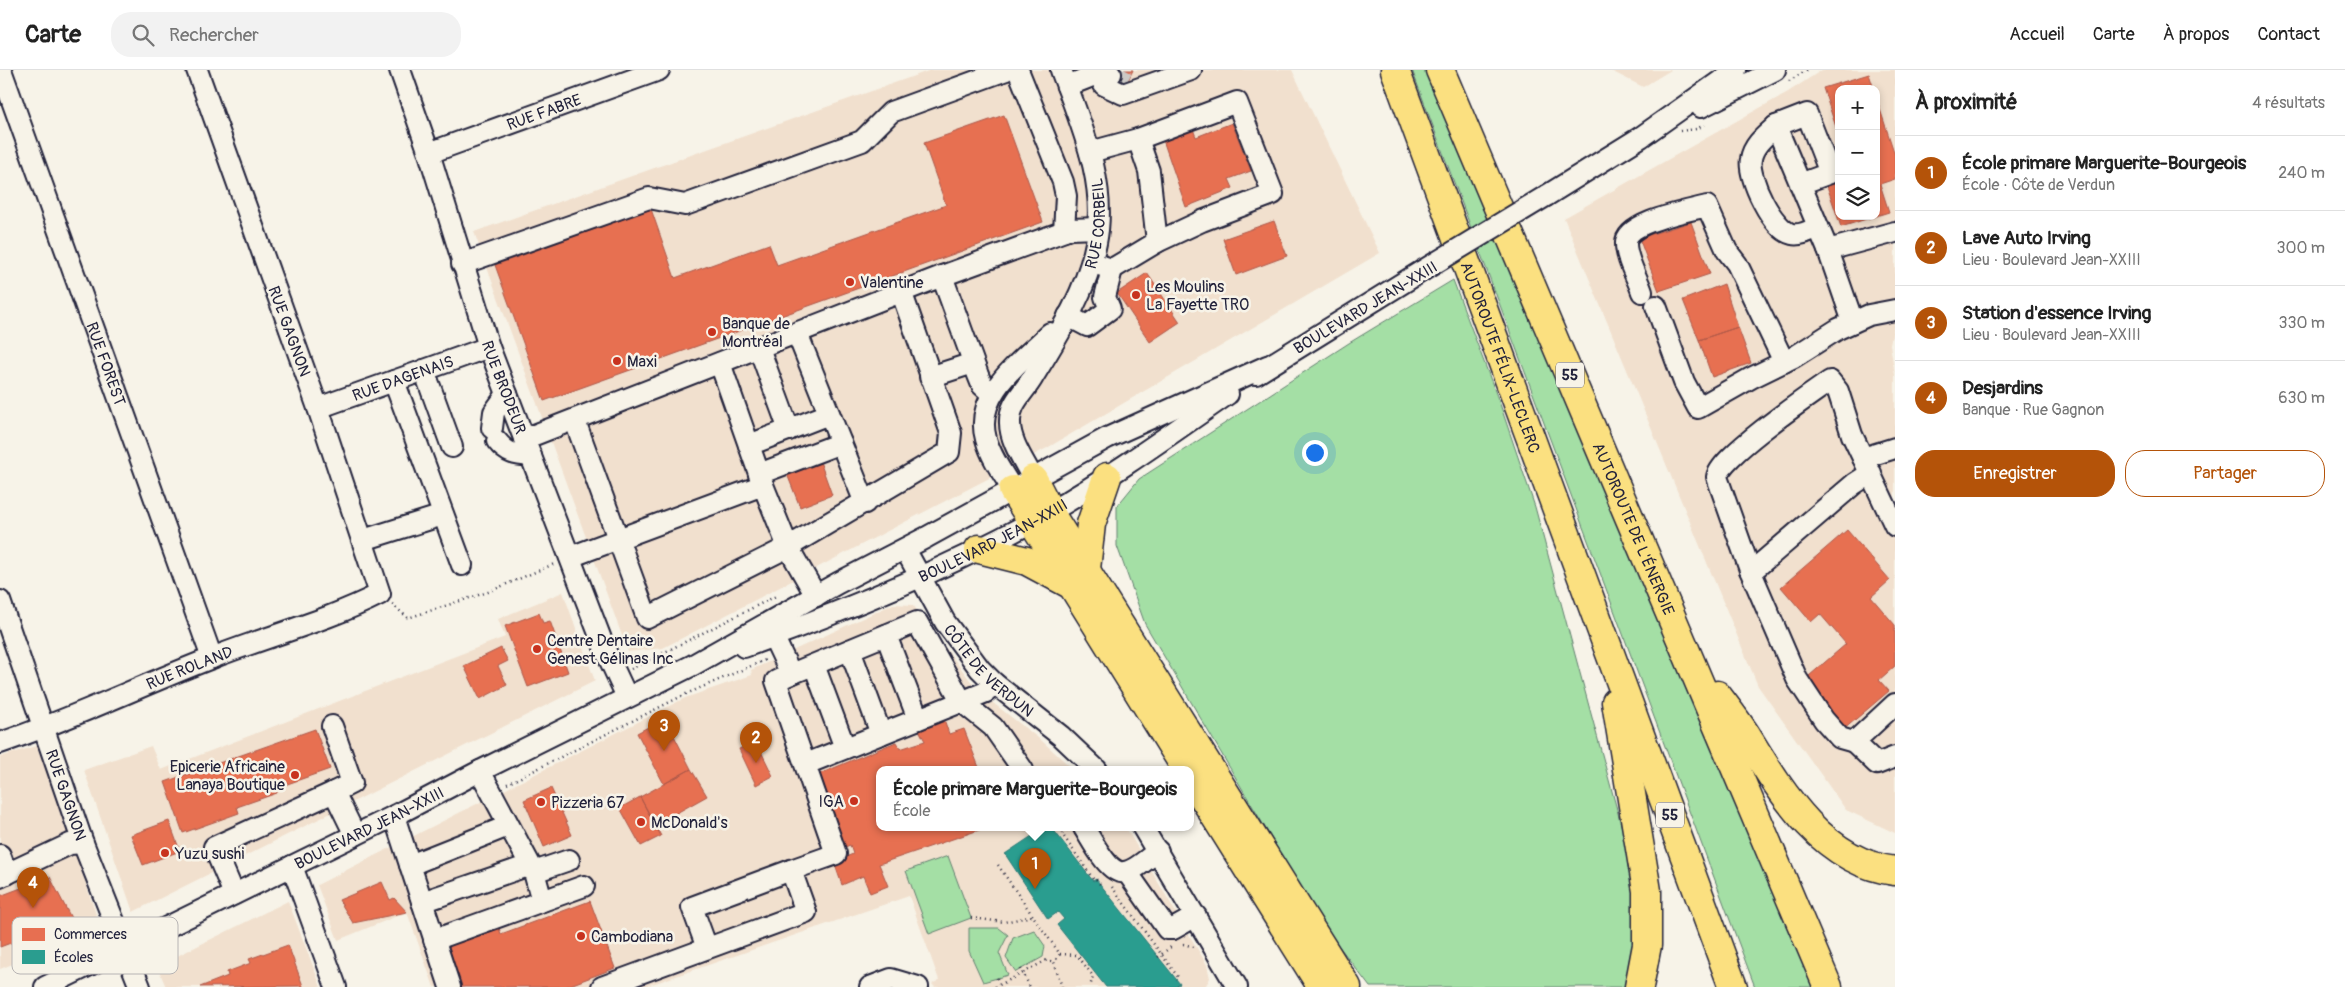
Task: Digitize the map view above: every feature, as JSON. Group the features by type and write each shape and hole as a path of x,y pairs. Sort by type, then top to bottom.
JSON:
{"highway":[{"name":"AUTOROUTE FÉLIX-LECLERC","path":"1395,70 1607,644"},
{"name":"AUTOROUTE DE L'ÉNERGIE","path":"1445,77 1828,987"},
{"path":"1107,478 1091,524 1078,576 1184,766"},
{"path":"1023,484 1078,576 1347,987"},
{"path":"979,549 1078,576"},
{"path":"1607,644 1647,891 1647,944 1639,987"},
{"name":"55","path":"1607,644 1733,987"},
{"path":"1689,657 1746,734 1781,790 1804,818 1826,840 1854,858 1875,868 1895,871"},
{"path":"1194,782 1322,987"}],"street":[{"name":"RUE FOREST","path":"0,70 212,658"},
{"name":"RUE GAGNON","path":"197,70 318,408 380,594"},
{"name":"RUE BRODEUR","path":"400,70 429,153 489,347 606,652 627,697"},
{"name":"RUE FABRE","path":"429,153 659,70"},
{"path":"462,264 649,198 685,205 862,141 890,112 1006,70"},
{"path":"1018,70 1063,182 1066,196 1064,231"},
{"path":"1064,78 1114,78 1190,70"},
{"name":"BOULEVARD JEAN-XXIII","path":"178,921 394,816 692,665 770,630 920,577 1041,517 1107,478 1267,366 1641,137 1736,70"},
{"name":"BOULEVARD JEAN-XXIII","path":"1641,137 1775,70"},
{"name":"RUE CORBEIL","path":"1023,484 1011,434 1010,416 1016,401 1032,379 1068,316 1083,285 1098,228 1098,188 1090,152 1064,78"},
{"path":"1090,152 1138,139 1237,102 1273,194 1202,221 1157,242 1112,268 1090,264"},
{"path":"1800,184 1830,173 1807,114 1776,126 1757,144 1750,160 1751,168 1772,218 1784,230 1798,234 1818,227"},
{"path":"1776,126 1828,250 1853,322"},
{"path":"1138,139 1149,171 1157,242"},
{"path":"1784,362 1737,264 1727,252 1706,206 1642,224 1629,234 1625,243 1684,382 1698,408 1784,362 1853,322 1869,315 1895,310"},
{"path":"507,394 494,412 495,435 504,450 512,454 528,448 574,421 901,291 1064,231 1079,227 1098,228"},
{"path":"1828,250 1895,232"},
{"path":"1068,316 1087,326 1110,309 1105,296 1112,268"},
{"path":"942,276 982,385 992,394"},
{"path":"574,421 647,618 788,547 949,452 951,433 901,291"},
{"name":"RUE CORBEIL","path":"1023,484 990,450 985,434 984,416 992,394 1068,316"},
{"path":"797,333 865,503"},
{"name":"RUE DAGENAIS","path":"318,408 489,347"},
{"path":"759,348 789,430"},
{"path":"720,363 761,479 788,547 816,596"},
{"path":"930,377 973,363"},
{"name":"BOULEVARD JEAN-XXIII","path":"770,630 816,596 1107,438 1267,366"},
{"path":"424,370 452,448"},
{"path":"394,381 462,565"},
{"path":"1895,526 1852,435 1838,391 1830,381 1768,425 1721,467 1717,473 1719,485 1750,570 1804,691 1840,738 1854,742 1877,764 1895,757"},
{"path":"749,445 830,414"},
{"path":"570,557 761,479 841,443"},
{"path":"1750,570 1758,566 1854,484 1867,466 1895,448"},
{"path":"363,540 443,515"},
{"name":"CÔTE DE VERDUN","path":"905,549 958,641 976,665 994,683 1061,736 1093,766"},
{"name":"RUE ROLAND","path":"0,743 44,728 212,658 355,606 380,594"},
{"name":"RUE GAGNON","path":"0,601 83,843 112,917"},
{"path":"707,948 692,907 836,854 776,681 917,622 962,702 993,727 1020,766"},
{"path":"770,630 791,674"},
{"path":"886,635 918,719"},
{"path":"850,650 881,734"},
{"path":"814,665 845,748"},
{"path":"806,764 986,692 994,683"},
{"path":"1854,742 1895,704"},
{"path":"234,894 214,847 352,783 332,726"},
{"path":"480,771 532,868 542,901"},
{"path":"334,792 355,835"},
{"path":"394,816 450,987"},
{"path":"410,865 508,826"},
{"path":"1086,831 1110,867 1118,872 1128,872 1158,851"},
{"path":"1145,831 1196,916 1233,986"},
{"path":"0,854 4,875 70,844 83,843"},
{"path":"422,902 532,868 568,860"},
{"path":"292,866 336,987"},
{"path":"602,987 806,912 790,870"},
{"path":"1128,872 1167,929 1173,929 1196,916"},
{"path":"434,940 584,886"},
{"name":"BOULEVARD JEAN-XXIII","path":"45,987 71,974"},
{"name":"RUE GAGNON","path":"135,974 140,987"},
{"path":"870,987 891,979 918,987"}],"path":[{"path":"380,594 408,618 488,592 570,557"},
{"path":"640,665 781,594"},
{"path":"506,785 686,694 766,660"},
{"path":"740,665 742,670"},
{"path":"1062,834 1094,880 1096,879 1100,884 1106,879"},
{"path":"998,865 1060,954"},
{"path":"1112,886 1178,977"},
{"path":"971,918 1004,922 1033,916"},
{"path":"1176,942 1200,948"},
{"path":"1054,962 1060,954"},
{"path":"1060,954 1077,954 1092,976 1090,987"},
{"path":"995,987 1047,960 1054,962"},
{"path":"1054,962 1062,987"},
{"path":"1021,969 1030,987"},
{"path":"997,978 999,984"}],"shaded area":[{"path":"931,70 1292,70 1380,253 1047,448 663,648 628,652 474,232"},
{"path":"1609,70 1671,70 1643,87"},
{"path":"1822,70 1895,70 1895,321 1890,344 1895,375 1895,833 1846,810 1758,686 1564,218 1788,92"},
{"path":"563,592 595,681 133,912 84,770 151,746 161,770 505,637 498,619"},
{"path":"893,604 913,605 979,692 1042,741 1070,766 876,766 876,831 1128,831 1207,965 1210,978 1205,987 935,987 932,984 939,980 909,896 644,987 434,987 407,912 338,940 317,885 685,698 752,675 751,670"},
{"path":"39,745 97,917 12,917 12,964 0,969 0,757"},
{"path":"288,901 321,987 166,987 160,974 178,974 178,956"}],"green space":[{"path":"1412,70 1428,70 1814,987 1755,987"},
{"path":"1453,280 1501,407 1535,507 1632,865 1634,953 1626,987 1370,987 1322,924 1145,624 1117,546 1117,506 1139,479 1349,343"},
{"path":"948,856 971,918 929,934 906,871"},
{"path":"969,928 999,928 1008,935 999,953 1008,975 983,982 969,951"},
{"path":"1034,930 1045,946 1043,957 1016,972 1006,958 1013,938"}],"building: Commerces":[{"path":"1113,70 1133,70 1124,89 1108,81"},
{"path":"1869,74 1873,85 1835,85 1835,124 1823,88"},
{"path":"1880,109 1895,155 1895,179 1880,184"},
{"path":"1004,115 1043,222 544,401 495,265 651,209 675,278 769,244 777,265 946,205 924,143"},
{"path":"1232,123 1251,171 1229,179 1233,188 1186,207 1163,140 1193,129 1196,137"},
{"path":"1835,183 1835,209 1827,186"},
{"path":"1880,184 1889,212 1880,215"},
{"path":"1839,220 1863,220 1841,227"},
{"path":"1274,221 1287,256 1236,275 1223,239"},
{"path":"1691,222 1710,274 1659,291 1639,238"},
{"path":"1147,273 1180,322 1150,342 1117,293"},
{"path":"1724,284 1738,327 1699,340 1683,300"},
{"path":"1738,327 1751,363 1712,377 1699,340"},
{"path":"818,456 832,495 800,507 785,469"},
{"path":"1847,530 1890,580 1871,597 1895,625 1895,666 1879,680 1889,691 1843,730 1802,682 1846,644 1820,614 1811,622 1781,587"},
{"name":"Centre Dentaire Genest Gélinas Inc","path":"539,613 543,623 550,621 568,672 528,687 505,626"},
{"path":"501,648 508,661 498,666 507,685 480,699 464,666"},
{"path":"665,718 691,769 664,784 637,733"},
{"name":"IGA","path":"944,719 949,734 964,729 978,766 876,766 876,831 976,831 879,864 888,886 870,893 863,876 842,885 834,862 853,854 850,845 845,847 817,775 896,742 900,749 925,741 919,730"},
{"path":"315,729 330,769 276,788 277,793 237,807 239,813 183,833 165,782"},
{"path":"756,741 773,776 756,785 739,749"},
{"path":"691,769 707,796 655,825 640,797"},
{"path":"551,788 572,835 544,847 524,800"},
{"name":"McDonald's","path":"640,797 661,836 641,846 620,808"},
{"path":"169,821 180,851 143,865 131,835"},
{"path":"50,877 70,917 12,917 12,942 0,947 0,896"},
{"path":"382,882 390,900 394,898 407,912 353,923 339,900"},
{"path":"590,901 615,968 565,987 458,987 441,942 497,922 501,934"},
{"path":"288,945 303,986 200,987 228,976 227,972 251,963 249,959"}],"building: Écoles":[{"path":"1040,831 1054,831 1093,881 1096,879 1180,984 1175,987 1106,987 1057,925 1064,919 1058,912 1048,919 1005,854"}],"tunnel":[{"path":"1111,74 1127,82"}],"place":[{"name":"Valentine","path":"850,282"},
{"name":"Les Moulins La Fayette TRO","path":"1136,295"},
{"name":"Banque de Montréal","path":"712,332"},
{"name":"Maxi","path":"617,361"},
{"name":"Centre Dentaire Genest Gélinas Inc","path":"537,649"},
{"name":"Station d'essence Irving","path":"664,751"},
{"name":"Lave Auto Irving","path":"756,763"},
{"name":"Epicerie Africaine Lanaya Boutique","path":"295,775"},
{"name":"IGA","path":"854,801"},
{"name":"Pizzeria 67","path":"541,802"},
{"name":"McDonald's","path":"641,822"},
{"name":"Yuzu sushi","path":"165,853"},
{"name":"École primare Marguerite-Bourgeois","path":"1035,889"},
{"name":"Desjardins","path":"33,908"},
{"name":"Cambodiana","path":"581,936"}]}
